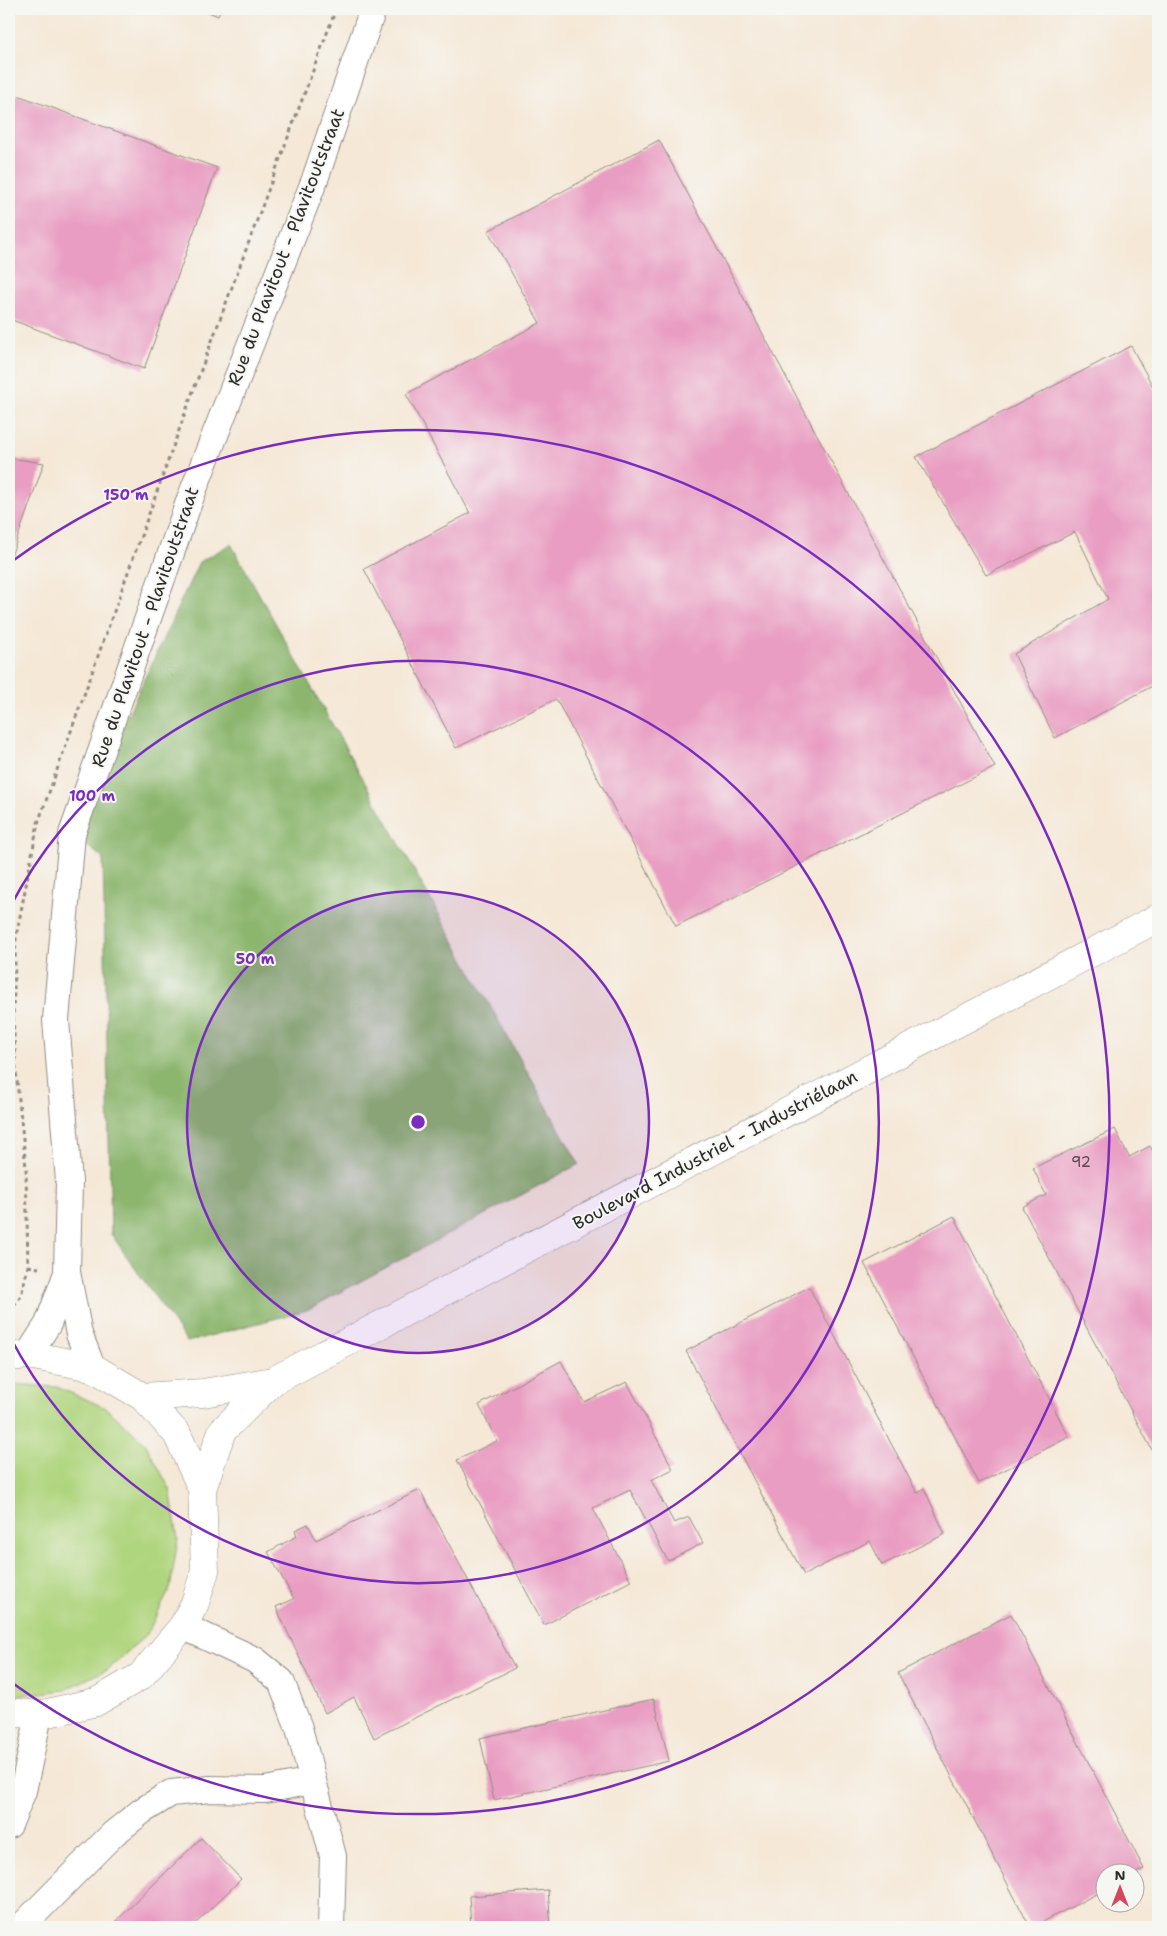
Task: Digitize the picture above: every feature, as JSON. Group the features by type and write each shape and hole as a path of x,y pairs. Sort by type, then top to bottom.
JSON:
{"main road":[{"name":"Boulevard Industriel - Industriélaan","path":"9,1712 39,1715 96,1702 140,1676 183,1626 195,1603 205,1571 202,1489 222,1431 273,1381 1158,918"},
{"name":"Boulevard Industriel - Industriélaan","path":"18,1356 92,1367 143,1397 177,1434 202,1489"},
{"name":"Boulevard Industriel - Industriélaan","path":"143,1397 203,1393 273,1381"}],"street":[{"name":"Rue du Plavitout - Plavitoutstraat","path":"92,1367 79,1334 67,1272 69,1182 56,1020 72,834 190,499 315,179 373,9"},
{"name":"Rue du Plavitout - Plavitoutstraat","path":"18,1356 48,1324 67,1272"},
{"path":"183,1626 255,1660 281,1681 299,1728 333,1856 331,1927"},
{"path":"9,1825 23,1791 39,1715"},
{"path":"21,1927 113,1834 142,1811 171,1793 210,1789 265,1790 312,1781"}],"path":[{"path":"9,1312 21,1296 28,1266"}],"green space":[{"path":"231,544 579,1164 307,1310 187,1342 111,1234 103,858 72,834 199,562"},
{"path":"9,1384 57,1387 106,1408 145,1443 170,1489 178,1539 170,1589 147,1634 110,1668 65,1690 15,1696 9,1694"}],"building":[{"path":"201,9 221,9 218,16"},
{"path":"9,92 217,168 144,369 9,319"},
{"path":"659,140 995,767 676,926 556,699 456,748 364,569 470,513 406,394 540,323 488,231"},
{"path":"1131,346 1158,396 1158,683 1055,738 1014,654 1108,599 1075,532 986,575 916,457"},
{"path":"9,458 44,463 9,562"},
{"path":"1115,1129 1129,1157 1150,1146 1158,1161 1158,1461 1022,1207 1046,1195 1033,1168"},
{"path":"954,1216 1069,1437 979,1483 864,1263"},
{"path":"809,1287 917,1493 924,1488 945,1534 882,1565 870,1541 804,1575 686,1351"},
{"path":"561,1361 584,1402 627,1382 673,1469 651,1480 674,1523 689,1517 703,1543 668,1561 630,1490 593,1508 631,1581 544,1625 457,1460 497,1441 479,1405"},
{"path":"420,1490 515,1668 374,1738 354,1697 325,1713 276,1607 294,1599 268,1552 297,1536 295,1530 308,1524 316,1540"},
{"path":"1011,1614 1141,1864 1094,1864 1094,1895 1030,1927 898,1673"},
{"path":"654,1699 669,1761 494,1800 480,1738"},
{"path":"201,1838 241,1879 192,1927 110,1927"},
{"path":"548,1890 551,1927 471,1927 469,1896"}]}
